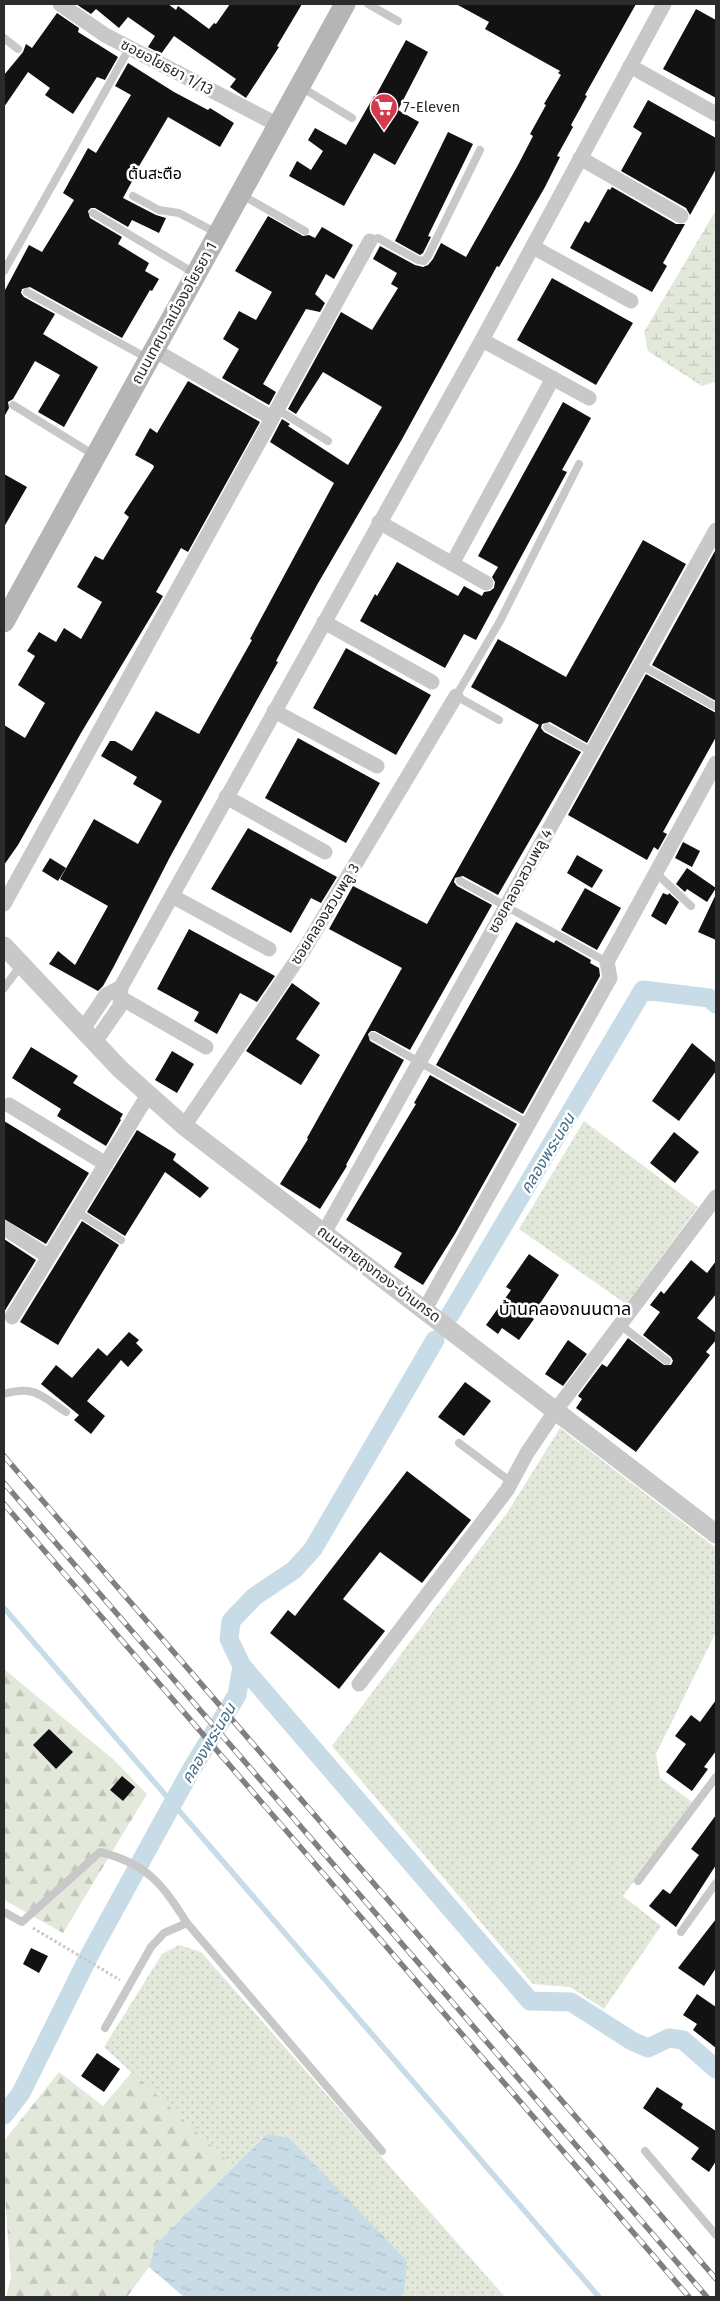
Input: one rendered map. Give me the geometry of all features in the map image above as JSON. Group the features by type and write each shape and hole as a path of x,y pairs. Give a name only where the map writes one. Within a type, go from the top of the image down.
{"main road":[{"name":"ถนนเทศบาลเมืองอโยธยา 1","path":"4,622 345,4"}],"street":[{"name":"ซอยอโยธยา 1/13","path":"60,4 105,35 278,125"},
{"path":"89,1036 116,998 378,522 482,340 664,4"},
{"path":"630,66 716,114"},
{"path":"580,158 681,216"},
{"path":"4,904 370,241"},
{"path":"533,247 631,302"},
{"path":"482,340 589,398"},
{"path":"151,354 274,413"},
{"path":"452,564 553,378"},
{"path":"378,522 486,583"},
{"name":"ซอยคลองสวนพลู 4","path":"324,1233 592,752 714,539"},
{"path":"324,622 432,682"},
{"name":"ซอยคลองสวนพลู 3","path":"184,1126 305,948 456,696"},
{"path":"274,711 377,766"},
{"path":"425,1309 610,978 607,962 716,763"},
{"path":"226,798 325,852"},
{"path":"172,896 269,948"},
{"name":"ถนนสายถุงทอง-บ้านกรด","path":"4,946 89,1036 148,1095 184,1126 716,1534"},
{"path":"116,998 206,1047"},
{"path":"12,1316 148,1095"},
{"path":"9,1105 106,1164"},
{"path":"359,1684 507,1490 556,1410 716,1197"},
{"path":"4,1228 49,1256"}],"lane":[{"path":"368,4 398,21"},
{"path":"4,38 18,49"},
{"path":"4,271 130,47"},
{"path":"300,86 352,118"},
{"path":"370,241 378,238 418,260 424,260 428,256 480,150"},
{"path":"240,194 306,230"},
{"path":"133,196 159,210 179,213 218,234"},
{"path":"93,213 196,274"},
{"path":"27,292 151,354"},
{"path":"13,405 96,456"},
{"path":"274,413 328,441"},
{"path":"500,720 456,696 500,621 579,464"},
{"path":"641,665 716,707"},
{"path":"547,727 592,752"},
{"path":"656,873 691,906"},
{"path":"460,880 607,962"},
{"path":"4,988 22,963"},
{"path":"373,1036 529,1124"},
{"path":"76,1211 121,1240"},
{"path":"619,1324 667,1360"},
{"path":"4,1394 17,1390 34,1391 66,1412"},
{"path":"459,1442 511,1482"},
{"path":"638,1881 716,1777"},
{"path":"4,1912 22,1922 100,1852 119,1856 149,1873 167,1892 187,1924 382,2151"},
{"path":"681,1932 716,1883"},
{"path":"105,2028 152,1947 164,1933 187,1924"},
{"path":"645,2151 716,2235"}],"path":[{"path":"22,1922 119,1979"}],"green space":[{"path":"716,210 716,380 702,386 648,351 644,332"},
{"path":"584,1121 698,1207 626,1304 519,1229"},
{"path":"560,1428 716,1548 716,1632 656,1754 660,1778 692,1802 623,1896 661,1926 604,2009 570,1987 533,1984 332,1746 507,1513"},
{"path":"4,1669 114,1760 147,1794 63,1933 4,1900"},
{"path":"179,1945 201,1952 505,2297 400,2297 404,2293 267,2134 234,2167 104,2047 162,1954"},
{"path":"59,2072 103,2106 132,2072 234,2167 155,2245 149,2267 127,2297 6,2297 11,2278 4,2184 4,2141"}],"water":[{"path":"267,2134 289,2138 407,2261 404,2293 400,2297 184,2297 149,2267 155,2245"}],"building":[{"path":"76,4 168,4 176,10 178,6 209,29 214,23 216,24 230,4 302,4 277,46 279,47 246,98 230,87 236,79 174,36 161,54 148,47 155,36 128,17 119,28 96,9 91,14"},
{"path":"456,4 636,4 585,95 587,96 571,125 573,127 557,156 560,157 545,187 499,267 497,266 401,441 317,585 276,661 278,662 170,857 113,968 98,991 49,964 58,951 75,965 108,906 60,879 94,819 138,844 162,801 133,784 137,777 101,756 110,741 115,741 132,751 156,711 199,734 252,640 250,639 334,483 270,442 282,419 290,424 288,426 348,465 382,407 323,372 296,414 288,409 341,312 372,330 398,288 391,284 397,273 373,259 380,246 415,265 423,267 428,265 433,259 441,243 466,257 518,165 533,136 530,134 546,105 544,104 561,75 558,73 560,71 485,29 489,22"},
{"path":"696,9 716,20 716,98 663,69"},
{"path":"57,13 79,28 78,32 118,57 105,80 97,77 73,114 45,95 50,88 28,72 4,107 4,75 23,52 26,44 32,48"},
{"path":"406,40 428,52 398,110 419,122 395,165 374,153 344,206 289,176 297,161 311,170 323,151 308,140 315,128 346,145"},
{"path":"128,63 174,92 208,110 210,108 234,123 220,147 168,117 135,173 123,198 166,218 159,233 132,220 128,227 95,208 91,208 88,211 90,218 122,237 118,244 149,263 145,271 159,279 152,291 150,290 122,338 30,287 22,289 21,293 24,297 55,314 43,334 98,367 64,427 38,412 60,375 35,361 13,399 8,402 9,408 4,417 4,292 29,245 42,252 74,200 63,193 88,148 96,153 131,95 115,86"},
{"path":"648,100 716,138 716,169 690,215 686,208 621,171 642,133 633,127"},
{"path":"448,132 473,144 428,236 431,237 423,253 420,255 395,241"},
{"path":"612,187 676,224 685,224 663,263 667,266 652,292 570,248 585,221 589,223 608,189 610,190"},
{"path":"268,216 303,236 309,235 315,238 322,227 353,245 334,279 326,274 315,294 325,303 320,312 306,309 263,384 276,392 269,405 222,378 239,349 223,339 239,311 256,320 272,292 235,271"},
{"path":"552,278 633,323 596,385 517,340"},
{"path":"188,381 260,422 188,552 181,548 156,592 163,596 81,733 18,845 4,865 4,725 25,738 45,703 18,685 35,656 27,651 39,632 56,642 64,628 81,639 102,602 77,587 95,556 103,560 129,517 124,513 154,467 135,455 150,428 157,433"},
{"path":"563,402 591,418 562,470 567,472 476,640 464,634 445,668 360,621 375,594 377,596 397,562 458,596 464,586 482,596 484,592 494,588 495,582 492,577 498,567 478,556"},
{"path":"4,474 27,487 4,527"},
{"path":"643,540 686,564 587,743 550,722 542,724 541,728 544,732 581,752 498,895 463,876 455,878 454,882 457,886 492,905 410,1050 375,1031 371,1031 368,1034 370,1041 404,1060 347,1166 320,1209 280,1184 308,1139 402,968 329,929 353,886 427,924 539,725 471,687 498,639 566,677"},
{"path":"716,549 716,701 652,665"},
{"path":"346,648 431,695 396,755 313,708"},
{"path":"646,674 716,713 716,737 663,832 667,834 658,850 654,847 647,860 568,815"},
{"path":"298,738 380,783 346,843 265,798"},
{"path":"248,828 337,877 321,903 311,898 291,933 211,889"},
{"path":"683,842 700,851 692,867 675,858"},
{"path":"577,855 603,870 592,888 567,873"},
{"path":"50,858 66,868 58,881 42,871"},
{"path":"687,868 716,888 707,902 687,889 685,892 676,884"},
{"path":"585,888 621,908 597,950 561,930"},
{"path":"663,893 668,895 669,893 679,902 666,925 651,916"},
{"path":"716,894 716,940 698,932"},
{"path":"516,922 554,943 556,940 591,960 590,963 599,968 600,976 523,1114 436,1065"},
{"path":"189,929 275,976 257,1002 240,993 217,1034 194,1021 199,1012 157,989"},
{"path":"292,983 320,1003 296,1039 320,1055 301,1085 246,1051"},
{"path":"692,1043 716,1063 716,1071 679,1121 652,1101"},
{"path":"31,1047 78,1076 73,1083 123,1114 106,1146 57,1116 61,1109 12,1078"},
{"path":"172,1051 194,1064 177,1093 155,1080"},
{"path":"430,1075 517,1124 455,1234 423,1285 394,1267 402,1253 346,1220 416,1104 414,1103"},
{"path":"4,1121 89,1173 46,1244 4,1219"},
{"path":"137,1130 176,1154 173,1160 209,1188 200,1198 165,1172 125,1236 87,1212"},
{"path":"674,1132 699,1152 675,1183 650,1163"},
{"path":"82,1221 119,1245 58,1345 20,1322"},
{"path":"4,1239 36,1260 4,1312"},
{"path":"529,1254 559,1275 531,1317 534,1319 519,1340 502,1328 498,1334 486,1325 511,1290 506,1287"},
{"path":"691,1260 707,1273 716,1261 716,1294 697,1318 716,1333 716,1340 706,1352 710,1355 636,1452 576,1408 582,1399 578,1396 602,1364 607,1367 628,1338 664,1365 671,1365 673,1361 671,1357 643,1335 660,1312 650,1305 661,1291 664,1294"},
{"path":"129,1332 139,1340 136,1343 143,1350 128,1367 121,1360 87,1401 105,1416 91,1434 74,1420 79,1415 41,1384 56,1365 72,1378 98,1348 107,1356"},
{"path":"568,1340 587,1354 563,1386 545,1374"},
{"path":"465,1382 491,1401 464,1436 438,1417"},
{"path":"407,1471 471,1520 422,1583 380,1552 343,1599 385,1631 339,1689 270,1633 288,1610 295,1616"},
{"path":"716,1700 716,1751 704,1767 708,1769 692,1791 666,1772 686,1744 675,1736 691,1715 700,1722"},
{"path":"49,1729 73,1752 56,1769 33,1745"},
{"path":"122,1776 135,1787 123,1801 110,1790"},
{"path":"716,1815 716,1865 676,1927 649,1906 663,1889 670,1894 699,1855 691,1849"},
{"path":"716,1919 716,1968 704,1986 678,1968"},
{"path":"31,1948 48,1956 39,1973 23,1964"},
{"path":"697,1994 716,2007 716,2048 693,2030 697,2024 683,2015"},
{"path":"97,2053 120,2069 104,2092 81,2076"},
{"path":"657,2087 683,2104 681,2108 716,2131 716,2161 709,2172 691,2159 699,2148 643,2108"}],"waterway":[{"name":"คลองพระนอน","path":"450,1315 643,990 709,998 716,1004"},
{"name":"คลองพระนอน","path":"4,2115 21,2093 89,1956 191,1770 237,1695 242,1666 229,1639 231,1621 254,1597 294,1570 313,1549 435,1340"},
{"path":"4,1608 599,2297"},
{"path":"242,1666 530,2001 571,2002 632,2041 648,2048 669,2038 683,2040 716,2069"}],"railway":[{"path":"4,1456 716,2279"},
{"path":"4,1483 707,2297"},
{"path":"4,1504 689,2297"}],"place":[{"name":"7-Eleven","path":"384,131"}],"district":[{"name":"ต้นสะตือ","path":"155,173"},
{"name":"บ้านคลองถนนตาล","path":"565,1309"}]}
